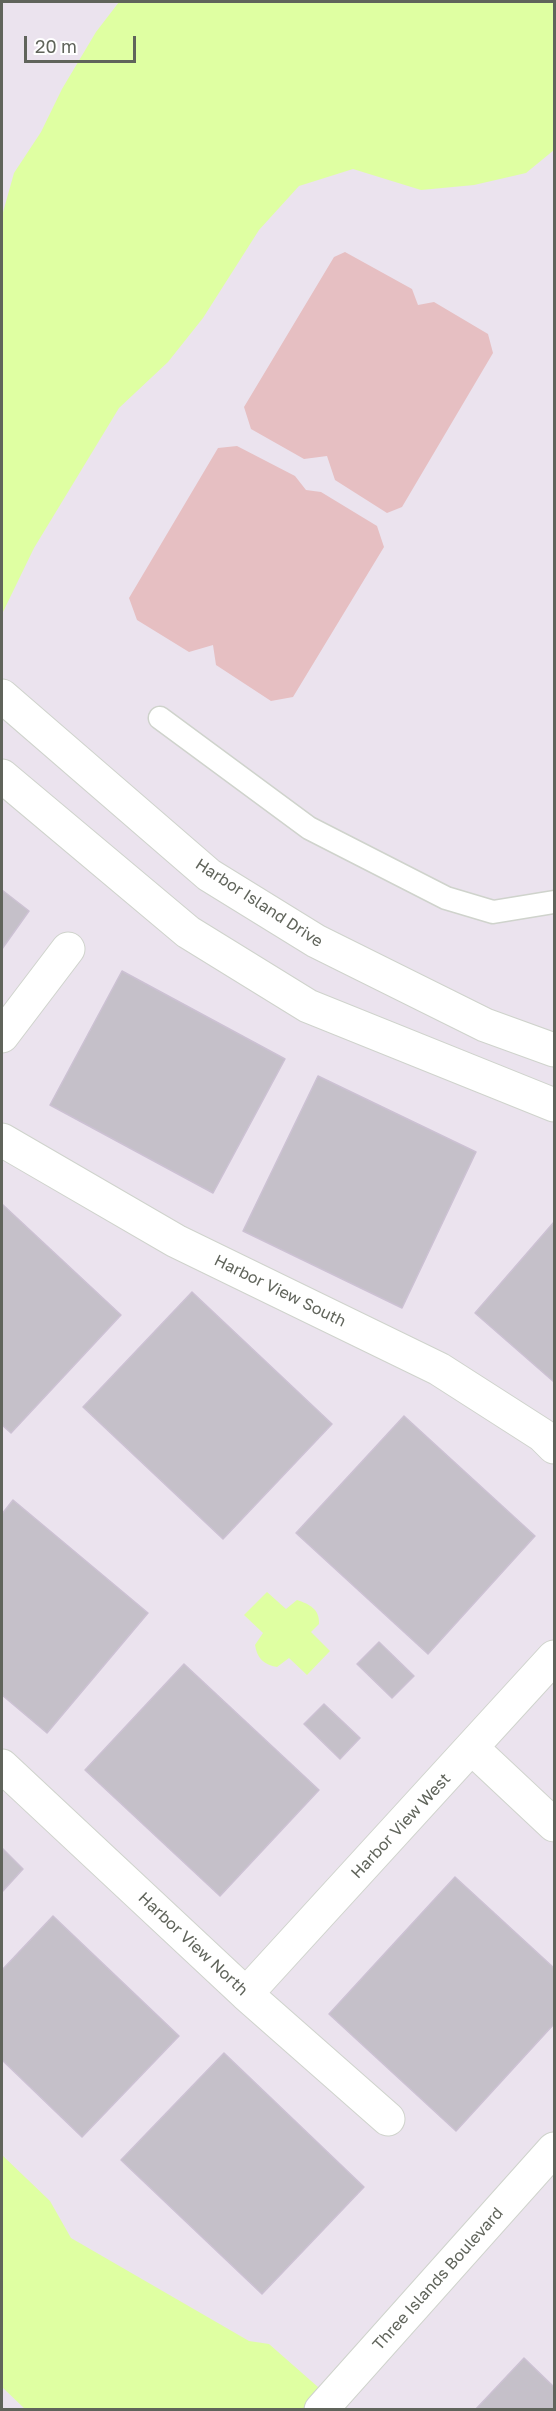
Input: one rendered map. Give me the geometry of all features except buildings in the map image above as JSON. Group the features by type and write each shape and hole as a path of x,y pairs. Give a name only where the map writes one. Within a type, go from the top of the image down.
{"street":[{"name":"Harbor Island Drive","path":"2,696 209,875 316,941 485,1025 555,1050"},
{"path":"2,776 188,932 308,1006 555,1106"},
{"path":"2,1036 68,950"},
{"name":"Harbor View South","path":"2,1140 176,1241 439,1369 542,1435 555,1447"},
{"name":"Harbor View West","path":"246,1994 555,1658"},
{"path":"473,1749 555,1825"},
{"name":"Harbor View North","path":"2,1766 246,1994 388,2119"},
{"name":"Three Islands Boulevard","path":"326,2404 555,2149"}],"lane":[{"path":"160,718 309,828 446,898 493,912 555,902"}],"shaded area":[{"path":"119,2 554,2 554,150 526,173 474,185 421,190 353,169 299,186 259,230 203,318 168,362 119,408 34,548 2,614 2,216 14,173 41,132 62,89 96,32"},
{"path":"345,252 412,289 418,305 434,302 488,334 493,353 402,507 387,513 335,480 327,456 304,459 251,429 244,407 334,257"},
{"path":"237,446 295,476 306,490 321,492 377,526 384,547 293,697 271,701 216,665 213,645 189,652 137,620 129,598 218,448"},
{"path":"267,1592 286,1609 297,1600 309,1605 318,1614 319,1624 311,1632 330,1651 307,1675 289,1658 277,1667 268,1665 257,1654 255,1645 263,1633 244,1615"},
{"path":"2,2155 50,2201 71,2238 249,2341 269,2344 343,2409 25,2409 2,2387"}]}
